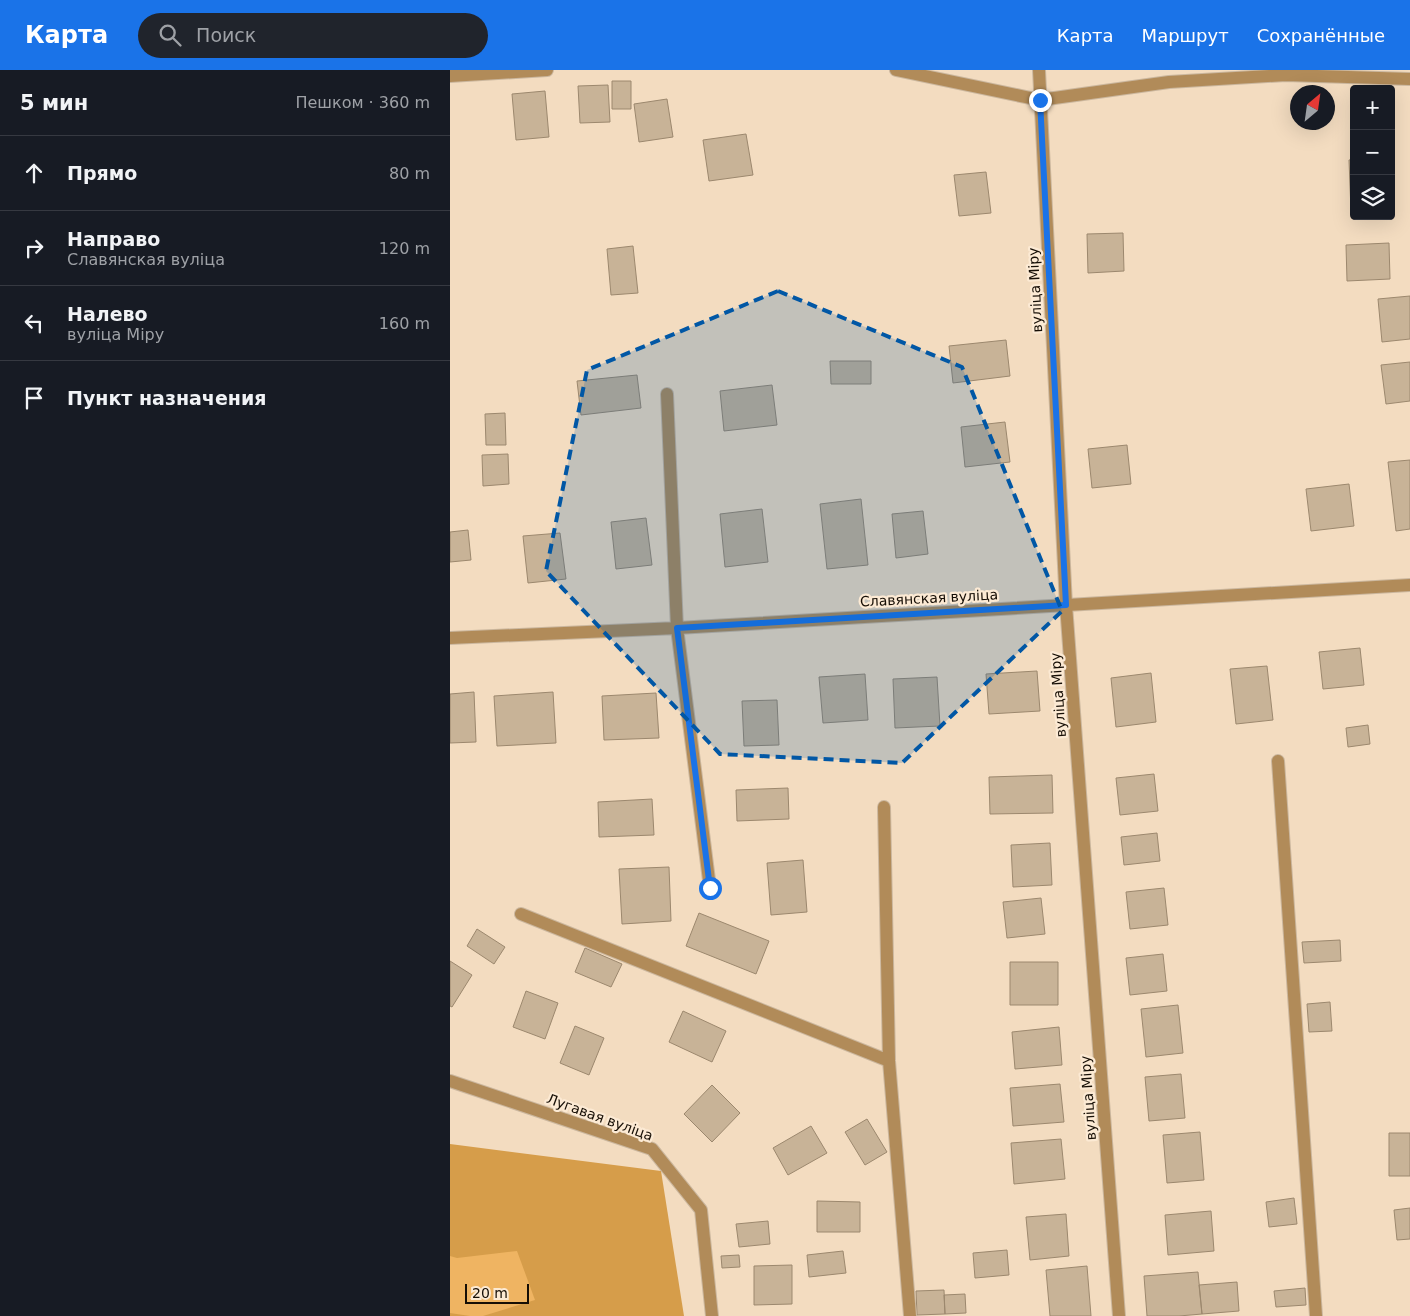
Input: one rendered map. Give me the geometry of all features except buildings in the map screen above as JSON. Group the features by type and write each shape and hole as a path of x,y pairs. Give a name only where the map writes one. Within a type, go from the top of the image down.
{"street":[{"path":"450,76 547,70"},
{"path":"896,70 1040,100 1169,82 1276,75 1410,79"},
{"name":"вуліца Міру","path":"1039,70 1066,605 1120,1316"},
{"path":"667,394 677,628 710,888"},
{"name":"Славянская вуліца","path":"450,638 677,628 1410,585"},
{"path":"1278,761 1316,1316"},
{"path":"884,807 889,1061 910,1316"},
{"path":"521,914 889,1061"},
{"name":"Лугавая вуліца","path":"450,1081 652,1149 700,1210 712,1316"}],"highlighted area":[{"path":"778,291 962,367 1062,611 902,763 720,754 546,571 587,370"}],"shaded area":[{"path":"450,1144 661,1171 684,1316 450,1316"},
{"path":"517,1251 535,1300 483,1316 450,1313 450,1256 457,1258"}],"route":[{"path":"710,888 677,628 1066,605 1040,100"}]}
